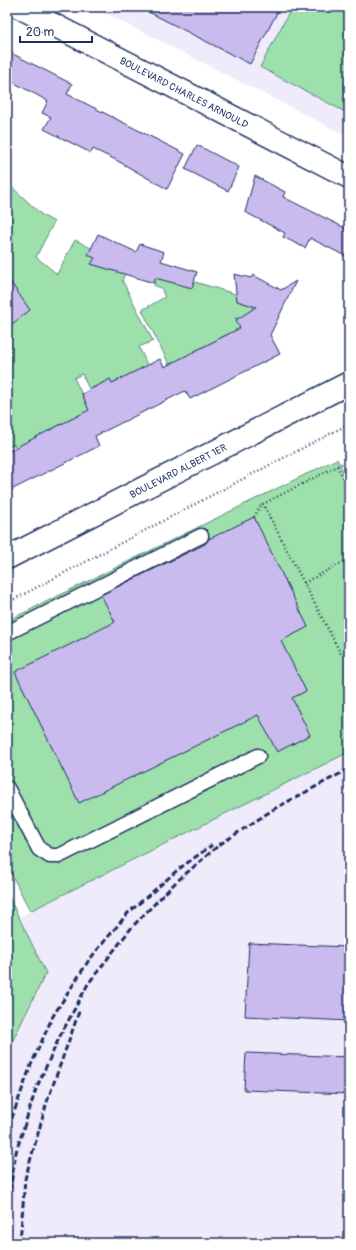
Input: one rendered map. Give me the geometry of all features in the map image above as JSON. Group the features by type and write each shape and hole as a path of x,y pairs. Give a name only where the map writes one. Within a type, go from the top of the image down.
{"main road":[{"name":"BOULEVARD CHARLES ARNOULD","path":"19,7 349,177"},
{"name":"BOULEVARD ALBERT 1ER","path":"7,558 349,383"}],"lane":[{"path":"7,633 201,536"},
{"path":"7,788 39,849 50,856 59,856 258,756"}],"path":[{"path":"7,603 349,424"},
{"path":"254,517 263,504 349,460"},
{"path":"337,466 349,488"},
{"path":"263,504 342,656 349,653"},
{"path":"304,583 349,559"}],"shaded area":[{"path":"93,7 349,7 349,137 241,82"},
{"path":"349,752 349,1243 7,1243 7,923"}],"green space":[{"path":"292,7 333,7 349,15 349,114 260,67"},
{"path":"7,185 13,188 42,215 54,222 36,257 57,274 75,240 111,258 131,263 122,280 153,341 139,347 148,367 112,383 110,380 89,389 82,374 74,378 92,415 71,419 41,435 20,458 14,444 7,448"},
{"path":"158,271 262,302 252,307 254,311 237,319 235,317 247,341 228,334 193,352 175,376 142,310 165,297 162,291 163,289 154,285"},
{"path":"337,459 349,483 349,752 30,911 7,865 7,621"},
{"path":"7,893 46,973 7,1052"}],"building":[{"path":"139,7 280,7 250,64"},
{"path":"7,51 72,84 67,94 185,154 167,189 116,160 93,149 91,153 44,129 51,117 42,113 48,101 7,79"},
{"path":"197,145 239,167 228,191 185,169"},
{"path":"255,176 285,192 283,197 349,230 349,258 310,238 305,248 283,237 285,233 245,212"},
{"path":"98,234 136,252 140,244 164,252 161,261 197,272 192,288 155,278 154,283 91,264 95,258 88,255"},
{"path":"234,274 251,278 253,275 281,290 296,281 270,335 280,354 190,399 185,391 95,436 99,446 7,492 7,452 89,410 82,394 110,379 112,383 160,359 164,367 240,328 236,320 256,307 237,301"},
{"path":"7,277 30,310 7,328"},
{"path":"254,517 308,627 281,641 306,691 292,698 310,735 277,752 258,715 79,803 15,672 115,622 101,595 205,544 209,539"},
{"path":"249,943 349,947 349,1021 245,1016"},
{"path":"246,1053 349,1057 349,1094 244,1090"}],"railway":[{"path":"7,1208 16,1152 36,1089 59,1038 88,984 132,927 175,883 219,845 274,809 349,769"},
{"path":"7,1136 10,1123 31,1065 53,1016 89,960 128,913 180,868 212,845"},
{"path":"20,1243 25,1179 47,1102 80,1009"}]}
